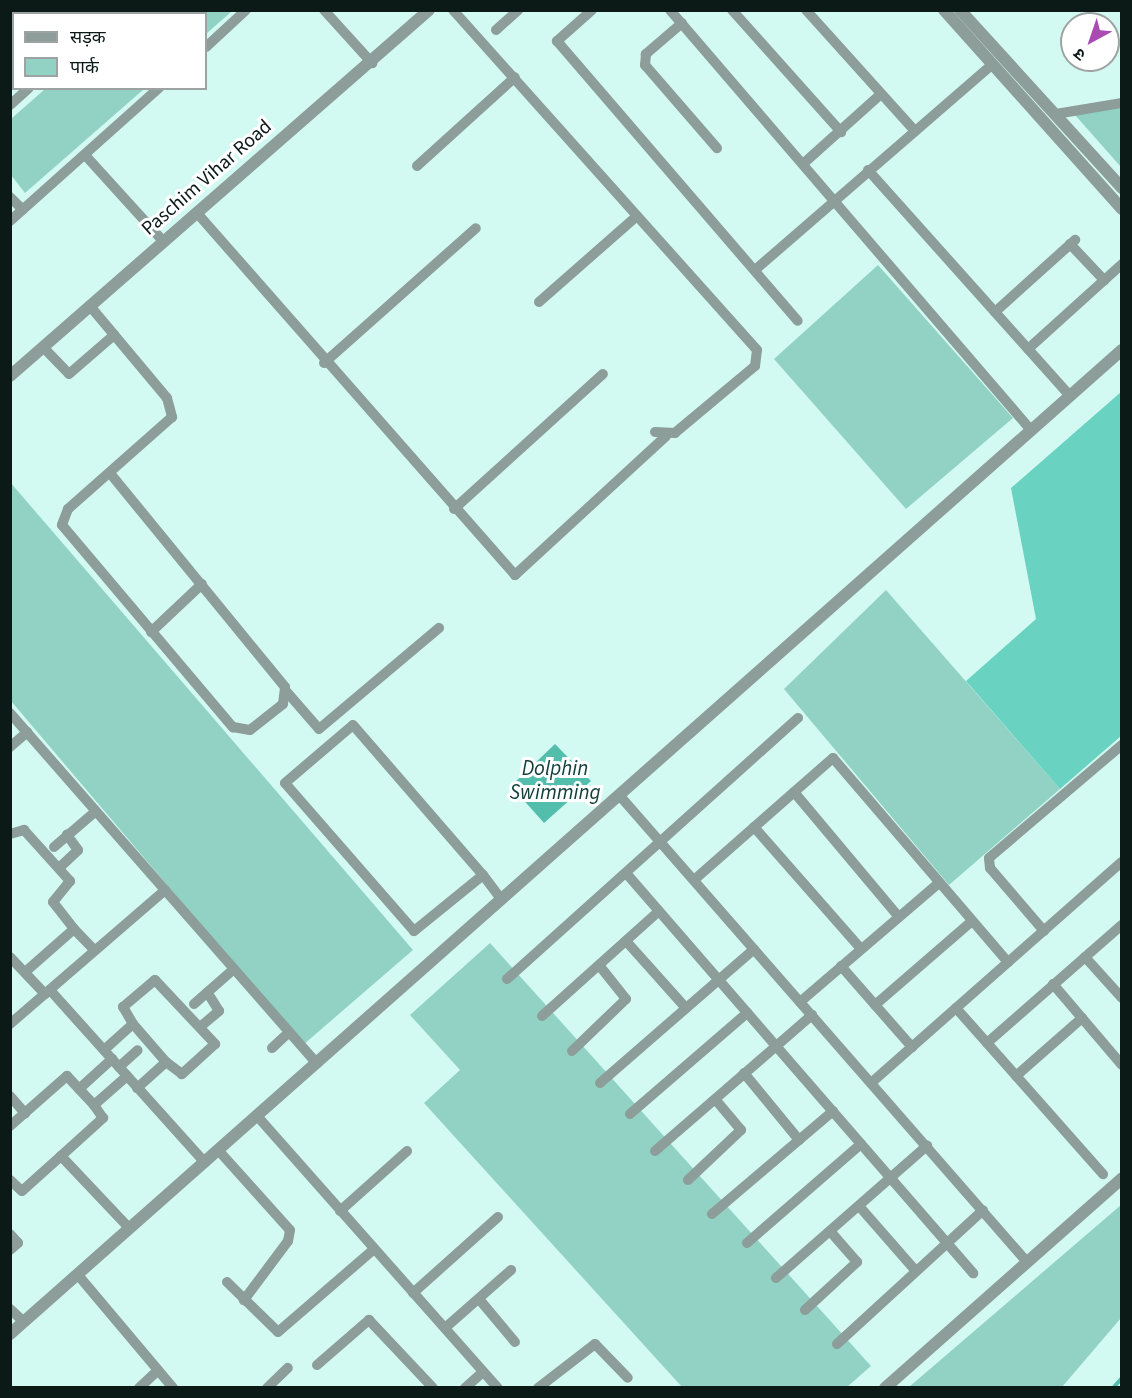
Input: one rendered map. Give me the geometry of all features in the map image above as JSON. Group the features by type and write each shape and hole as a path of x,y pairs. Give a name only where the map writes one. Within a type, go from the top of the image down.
{"street":[{"path":"207,46 246,10"},
{"path":"324,10 372,63"},
{"name":"Paschim Vihar Road","path":"10,376 163,241 372,63 429,10"},
{"path":"197,213 324,363 515,576 660,434 759,358 515,77 453,10"},
{"path":"496,30 518,10"},
{"path":"592,10 557,41 798,321"},
{"path":"670,10 835,199 1030,429"},
{"path":"732,10 841,132"},
{"path":"806,10 915,131"},
{"path":"944,10 1122,209"},
{"path":"960,10 1122,188"},
{"path":"682,23 646,54 645,64 717,148"},
{"path":"755,270 992,65"},
{"path":"417,166 515,77"},
{"path":"10,105 27,90"},
{"path":"10,221 157,90"},
{"path":"804,163 881,94"},
{"path":"1056,114 1122,103"},
{"path":"85,155 163,241"},
{"path":"868,170 1069,395"},
{"path":"10,197 22,210"},
{"path":"539,303 637,216"},
{"path":"324,363 476,228"},
{"path":"995,312 1072,242 1104,280"},
{"path":"1028,349 1122,264"},
{"path":"90,306 172,407 165,427 68,509 62,525 151,632 238,731 250,730 280,708 286,691"},
{"path":"43,347 69,374 114,334"},
{"path":"10,1334 620,796 1030,429 1122,350"},
{"path":"454,508 603,374"},
{"path":"110,473 319,729 439,628"},
{"path":"151,632 202,584"},
{"path":"10,713 317,1064"},
{"path":"507,979 798,718"},
{"path":"483,874 414,930 285,783 353,725 483,874 501,899"},
{"path":"10,747 27,732"},
{"path":"1044,931 990,868 989,858 1122,745"},
{"path":"694,880 833,758 1008,962"},
{"path":"794,792 899,917"},
{"path":"620,796 1027,1262"},
{"path":"54,847 96,811"},
{"path":"754,827 861,949"},
{"path":"10,834 22,828 70,881 53,902 94,950"},
{"path":"59,868 78,850 67,835"},
{"path":"872,1083 1122,862"},
{"path":"626,873 973,1273"},
{"path":"800,1002 939,883"},
{"path":"10,1024 165,890"},
{"path":"542,1016 659,911"},
{"path":"875,1005 972,921"},
{"path":"25,972 74,928"},
{"path":"987,1043 1053,984 1120,930"},
{"path":"626,941 686,1008"},
{"path":"600,1083 754,949"},
{"path":"10,957 116,1063 205,1163"},
{"path":"1085,957 1122,998"},
{"path":"572,1051 626,999 599,965"},
{"path":"841,966 912,1047"},
{"path":"194,1004 234,969"},
{"path":"155,980 200,1027 212,1048 180,1074 166,1062 133,1024 123,1007 155,980"},
{"path":"1053,984 1122,1065"},
{"path":"200,1027 219,1011 207,992"},
{"path":"956,1008 1103,1174"},
{"path":"630,1114 747,1013"},
{"path":"655,1151 812,1015"},
{"path":"1016,1076 1082,1018"},
{"path":"94,1105 133,1024"},
{"path":"272,1048 289,1032"},
{"path":"79,1089 138,1050"},
{"path":"137,1088 166,1062"},
{"path":"744,1074 799,1140"},
{"path":"10,1126 67,1076 103,1118 22,1191 10,1180"},
{"path":"10,1096 25,1113"},
{"path":"688,1180 741,1130 715,1099"},
{"path":"712,1214 833,1111"},
{"path":"258,1116 498,1388"},
{"path":"747,1243 861,1144"},
{"path":"776,1278 927,1146"},
{"path":"219,1151 290,1230 288,1241 244,1300"},
{"path":"340,1211 407,1151"},
{"path":"61,1156 129,1229"},
{"path":"885,1388 1122,1178"},
{"path":"859,1206 916,1271"},
{"path":"837,1344 983,1210"},
{"path":"414,1293 498,1217"},
{"path":"806,1310 857,1262 830,1231"},
{"path":"10,1234 18,1243 10,1250"},
{"path":"227,1282 278,1332 374,1249"},
{"path":"445,1328 512,1270"},
{"path":"78,1275 173,1388"},
{"path":"479,1299 515,1342"},
{"path":"10,1309 24,1322"},
{"path":"317,1365 369,1320 433,1388"},
{"path":"538,1388 595,1344 628,1378"},
{"path":"267,1388 288,1368"},
{"path":"139,1388 159,1370"},
{"path":"465,1388 483,1372"}],"green space":[{"path":"135,10 229,10 231,12 207,33 207,12 132,12"},
{"path":"44,90 143,90 25,193 11,175 11,119"},
{"path":"1121,100 1121,167 1075,115"},
{"path":"878,265 1013,418 906,509 774,359"},
{"path":"10,482 413,950 303,1045 11,701"},
{"path":"886,590 1060,789 949,885 784,689"},
{"path":"490,943 871,1366 847,1387 682,1387 424,1103 460,1070 410,1015"},
{"path":"1121,1205 1121,1318 1062,1387 909,1387"}],"shaded area":[{"path":"1121,392 1121,736 1060,789 966,681 1036,619 1011,488"}],"water":[{"name":"Dolphin Swimming","path":"555,744 591,781 544,823 511,786"}],"waterway":[{"path":"1113,1388 1122,1378"}]}
